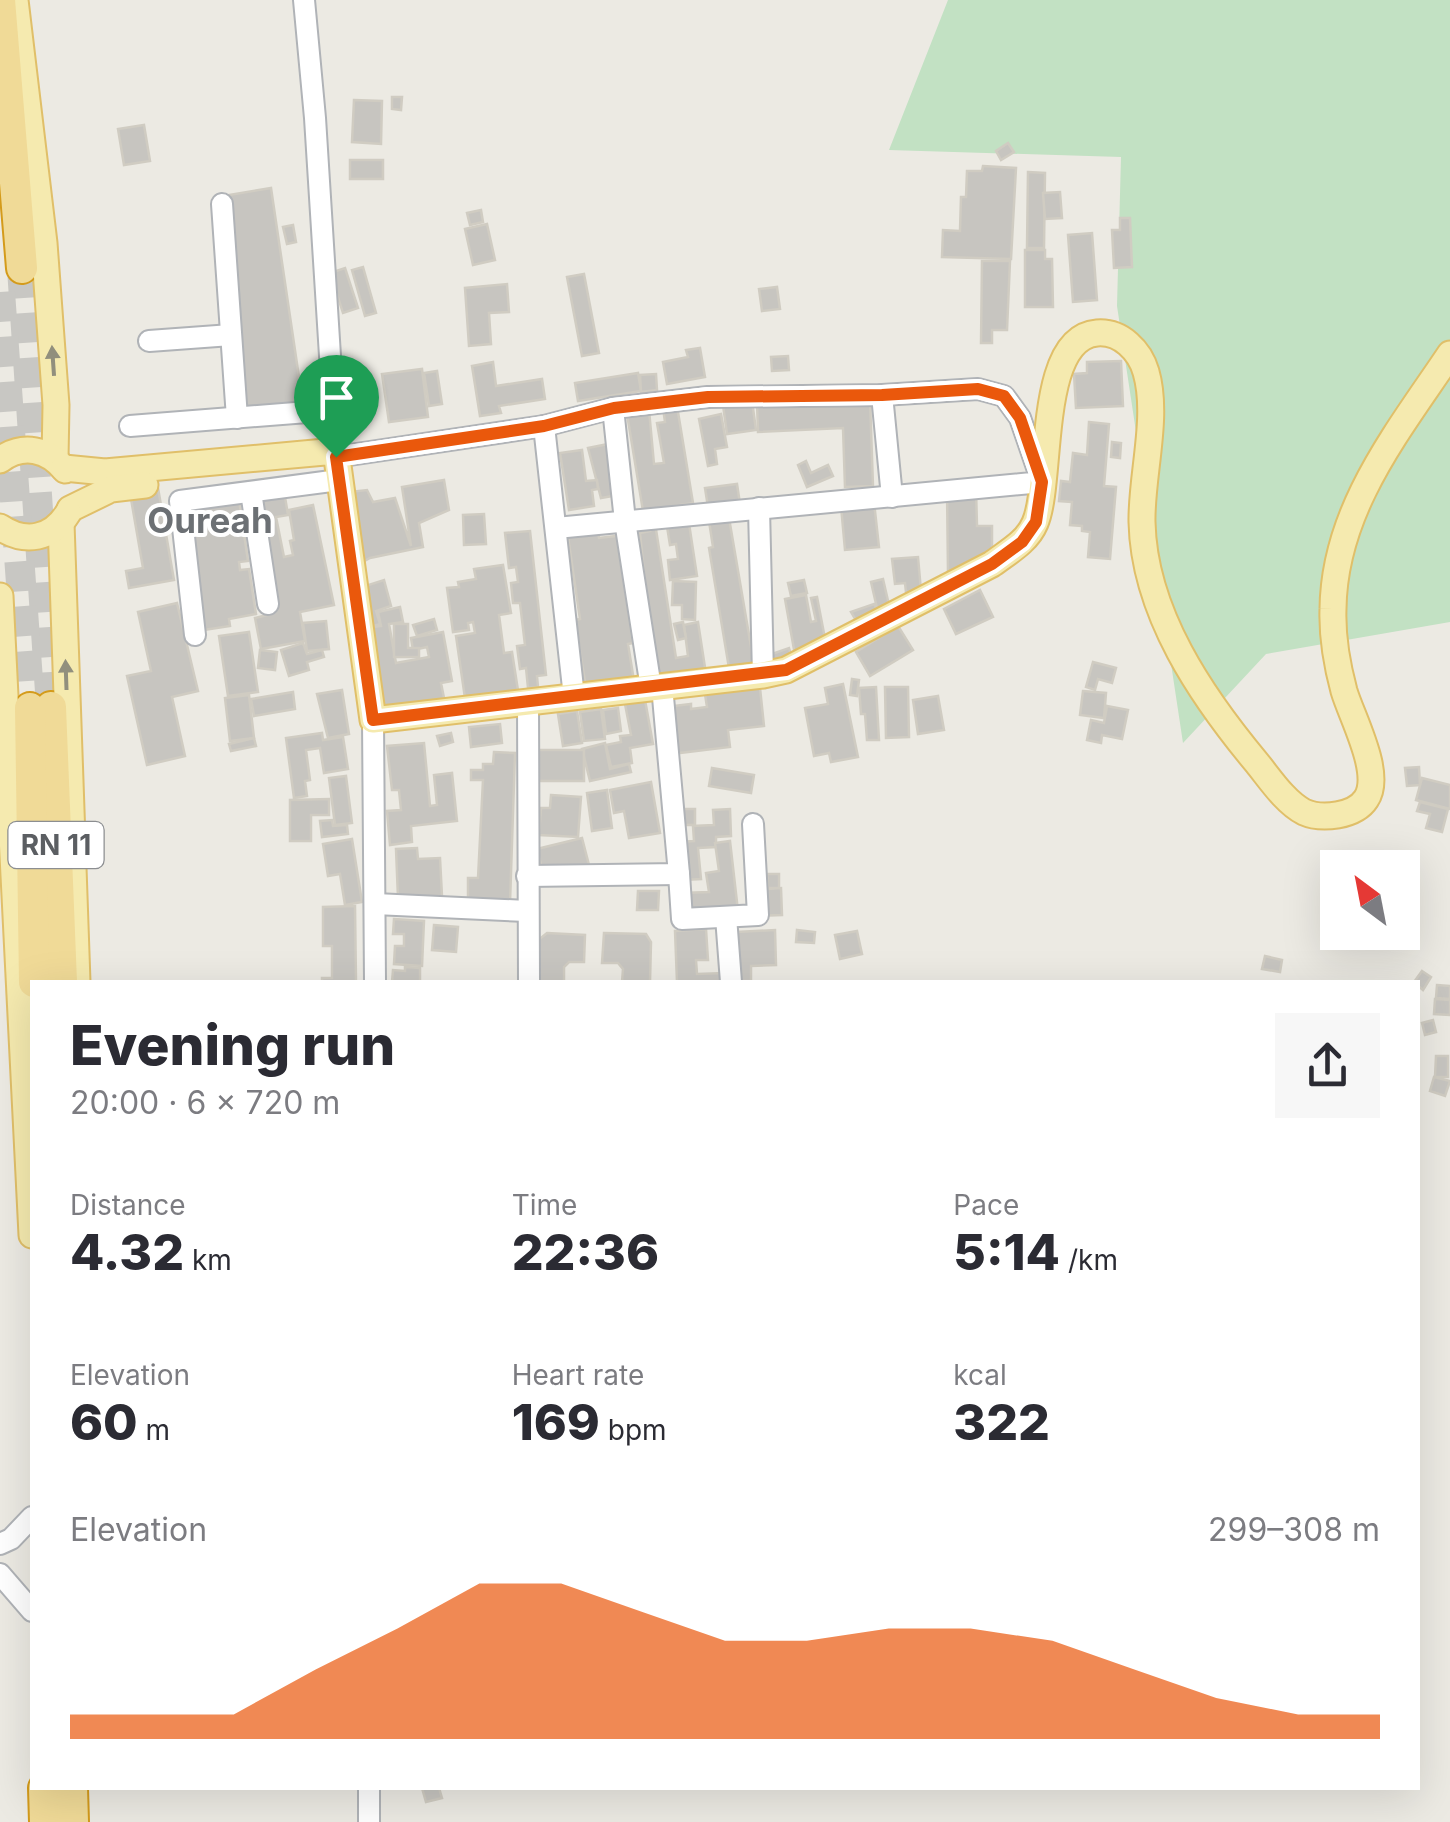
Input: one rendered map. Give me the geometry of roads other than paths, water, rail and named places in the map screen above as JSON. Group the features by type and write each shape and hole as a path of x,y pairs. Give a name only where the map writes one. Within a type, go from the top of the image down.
{"highway":[{"path":"0,0 22,268"},
{"name":"RN 11","path":"34,980 40,707 62,980"},
{"path":"44,1790 45,1822"},
{"path":"72,1790 73,1822"}],"main road":[{"path":"16,0 44,243 60,463 70,480 66,516 77,980"},
{"path":"337,463 373,720 762,675 786,670 992,564 1022,542 1036,522 1056,379 1065,356 1078,340 1096,333 1118,337 1138,352 1150,396 1142,523 1152,580 1164,618 1228,729 1282,795 1304,812 1325,816 1351,812 1366,800 1372,783 1335,651 1332,612 1340,543 1354,508 1394,437 1450,354"},
{"path":"0,460 18,451 31,450 60,463 105,472 337,463"},
{"path":"0,528 32,538 43,535 111,489 337,463"},
{"path":"0,596 30,1195"}],"street":[{"path":"304,0 337,463"},
{"path":"222,204 237,418"},
{"path":"148,341 231,335"},
{"path":"196,635 180,501 251,492 337,463 544,426 614,408 708,397 882,395 978,389 1004,396 1020,418 1042,482 556,528"},
{"path":"882,395 892,496"},
{"path":"614,408 625,521 657,687 682,919 758,915 754,824"},
{"path":"130,426 333,410"},
{"path":"544,426 574,696"},
{"path":"251,492 268,604"},
{"path":"759,508 762,675"},
{"path":"528,702 528,980"},
{"path":"373,720 374,980"},
{"path":"527,876 679,874"},
{"path":"375,904 527,911"},
{"path":"726,917 731,980"},
{"path":"0,1544 11,1540 30,1519"},
{"path":"0,1574 30,1608"},
{"path":"369,1790 369,1822"}],"tunnel":[{"path":"22,268 51,707"},
{"path":"0,292 30,708"}],"district":[{"name":"Oureah","path":"210,520"}]}
